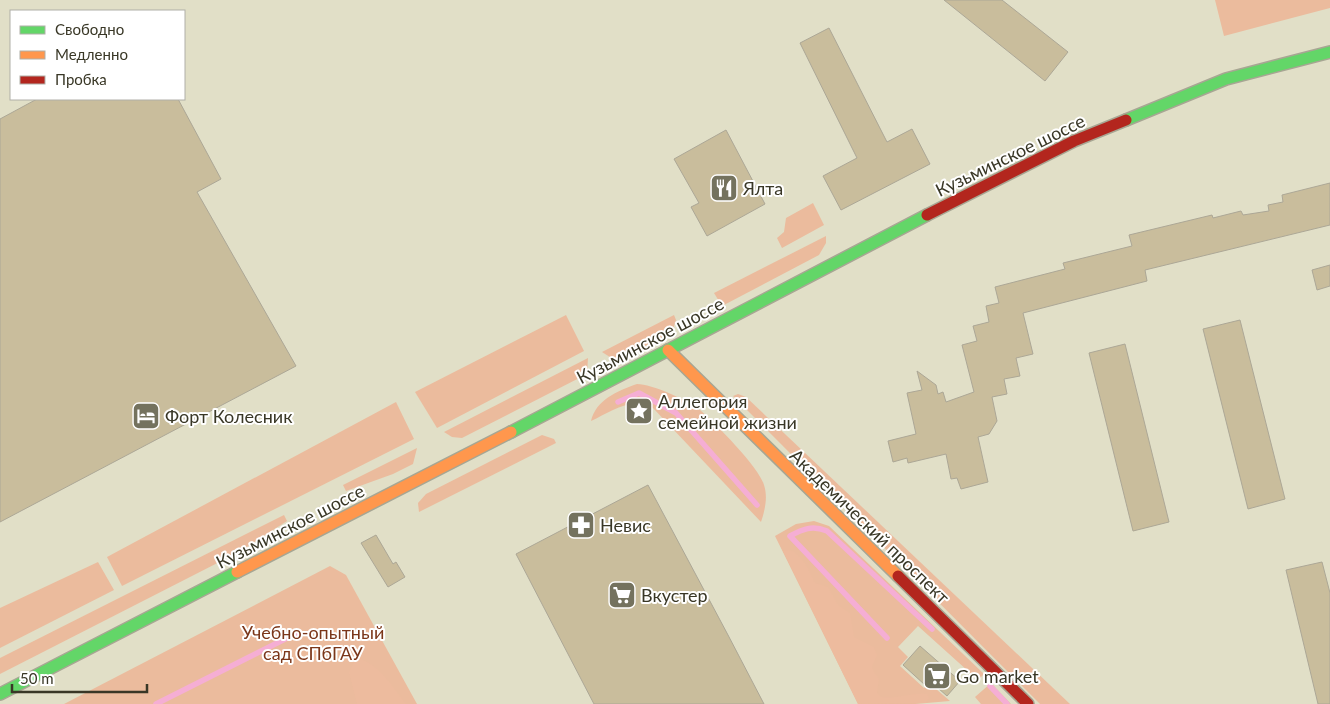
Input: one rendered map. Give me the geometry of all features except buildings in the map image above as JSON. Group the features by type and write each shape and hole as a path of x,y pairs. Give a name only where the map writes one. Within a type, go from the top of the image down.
{"main road":[{"name":"Кузьминское шоссе","path":"0,694 938,209 1074,141 1226,79 1330,52"},
{"name":"Академический проспект","path":"668,350 1028,704"}],"green space":[{"path":"1215,0 1330,0 1330,8 1224,36"},
{"path":"813,203 824,225 782,248 777,238 784,232 786,218"},
{"path":"826,236 826,243 819,255 722,306 714,293"},
{"path":"566,315 584,351 437,428 415,392"},
{"path":"674,315 676,320 672,332 620,359 613,359 602,352"},
{"path":"588,358 587,374 462,438 452,437 444,432"},
{"path":"637,384 660,390 694,406 707,416 736,446 754,468 764,485 766,504 761,522 653,408 645,405 629,404 591,421 597,407 608,397"},
{"path":"738,394 746,397 1070,704 1040,704 733,396"},
{"path":"396,402 414,439 122,586 107,557"},
{"path":"542,435 554,439 556,443 419,512 418,503 426,494"},
{"path":"417,448 413,464 393,474 346,491 343,485"},
{"path":"284,515 287,521 239,552 0,674 0,658"},
{"path":"814,521 829,526 984,674 978,680 918,626 898,647 908,657 900,666 924,688 929,683 950,701 915,704 858,704 775,536 796,524"},
{"path":"98,562 114,590 0,648 0,608"},
{"name":"Учебно-опытный сад СПбГАУ","path":"330,566 346,575 417,704 64,704"},
{"path":"991,683 1011,704 981,704 975,697"}],"shaded area":[{"path":"789,550 802,559 815,583 828,587 838,605 850,613 854,637 874,647 877,655 872,667 879,679 877,693 881,697 927,694 929,698 926,703 858,704 783,551"},
{"path":"361,659 381,672 406,704 357,704 349,672 354,662"}],"waterway":[{"path":"618,402 639,393 676,413 757,505"},
{"path":"887,638 790,536 808,529 817,528 827,531 932,629"},
{"path":"156,704 297,633"},
{"path":"990,686 1007,704"}],"traffic: fast":[{"path":"1126,120 1226,79 1330,52"},
{"path":"511,432 927,215"},
{"path":"0,694 237,572"}],"traffic: slow":[{"path":"668,350 898,576"},
{"path":"237,572 511,432"}],"traffic: jam":[{"path":"927,215 1074,141 1126,120"},
{"path":"898,576 1028,704"}],"place":[{"name":"Ялта","path":"724,188"},
{"name":"Аллегория семейной жизни","path":"639,411"},
{"name":"Форт Колесник","path":"146,416"},
{"name":"Невис","path":"581,525"},
{"name":"Вкустер","path":"622,595"},
{"name":"Go market","path":"937,676"}]}
